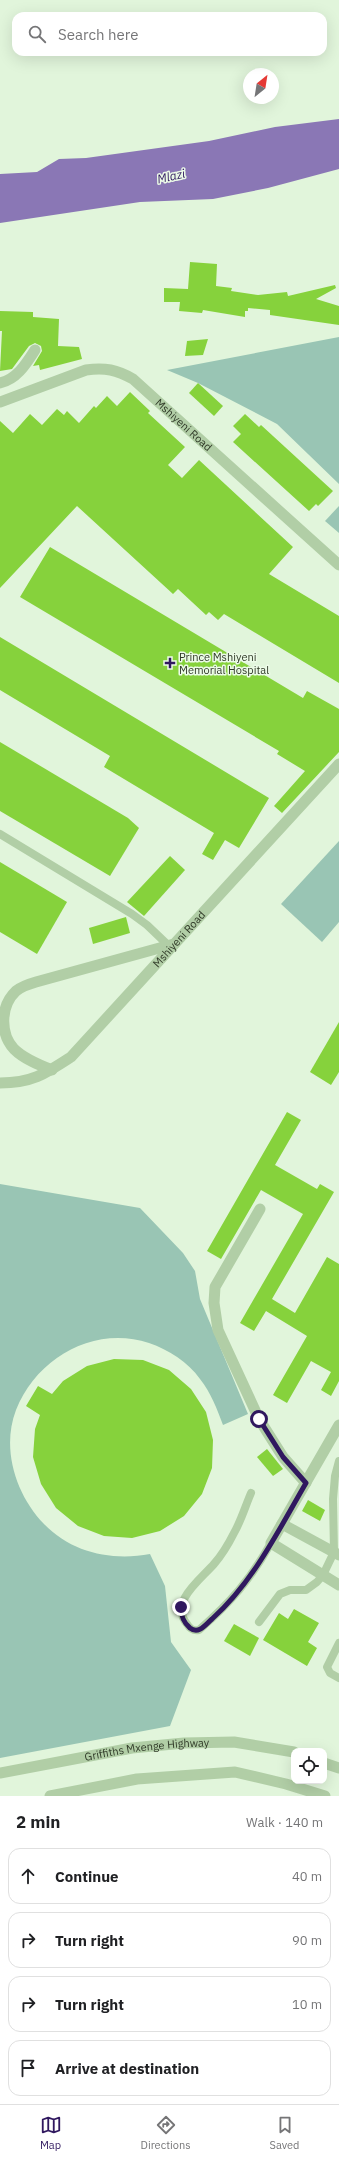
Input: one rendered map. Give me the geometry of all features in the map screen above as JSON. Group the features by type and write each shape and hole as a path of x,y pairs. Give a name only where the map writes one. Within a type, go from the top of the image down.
{"street":[{"path":"0,383 8,381 22,370 35,350"},
{"name":"Mshiyeni Road","path":"0,402 86,370 99,368 122,372 133,379 339,565"},
{"name":"Mshiyeni Road","path":"0,1083 31,1080 52,1070 71,1057 339,764"},
{"path":"52,1070 24,1057 8,1042 3,1020 5,1007 16,991 36,982 172,945"},
{"path":"260,1208 215,1287 214,1303 218,1330 259,1419 283,1457 306,1483"},
{"path":"339,1425 271,1543 339,1585"},
{"path":"282,1524 336,1553"},
{"name":"Griffiths Mxenge Highway","path":"0,1773 132,1748 184,1743 234,1742 291,1752"},
{"path":"327,1764 339,1768"},
{"path":"50,1796 138,1779 235,1772 286,1784 324,1796"}],"lane":[{"path":"0,834 132,914 172,945"},
{"path":"259,1622 280,1594 290,1590 306,1590 317,1582 336,1553 333,1499 334,1476 339,1461"},
{"path":"251,1494 234,1533 215,1563 184,1597 181,1607 181,1617 189,1628 195,1631 200,1630 237,1595 253,1574 271,1543"},
{"path":"339,1643 327,1667 330,1673 339,1678"}],"green space":[{"path":"339,337 339,484 277,424 198,383 167,370"},
{"path":"339,506 339,533 325,521"},
{"path":"339,841 339,922 322,942 281,904"},
{"path":"0,1184 140,1208 183,1253 195,1271 200,1299 248,1414 223,1425 207,1390 190,1367 178,1357 164,1349 149,1343 129,1339 108,1338 89,1342 70,1350 53,1361 38,1375 26,1391 16,1410 10,1440 14,1471 26,1499 34,1512 55,1534 80,1548 107,1555 136,1556 150,1554 165,1586 171,1642 191,1670 170,1726 0,1758"}],"water":[{"name":"Mlazi","path":"339,119 339,169 268,188 213,199 140,202 0,223 0,174 37,172 59,159 86,158 209,141 275,127"}],"building":[{"path":"190,262 217,264 216,286 232,288 231,291 258,295 287,292 288,296 335,285 336,288 316,299 339,306 339,325 270,315 270,310 248,308 248,311 245,311 245,317 203,310 202,313 179,311 180,302 164,302 164,288 188,289"},
{"path":"0,311 33,312 33,317 59,319 58,346 79,347 82,359 40,370 39,365 33,366 42,351 41,346 35,343 29,346 12,369 0,371 2,331 0,331"},
{"path":"208,339 203,355 185,356 187,341"},
{"path":"198,383 223,406 214,416 189,393"},
{"path":"130,392 150,411 148,413 185,447 168,465 182,478 199,460 293,547 269,574 339,616 339,683 224,614 218,620 209,612 206,615 178,589 173,594 77,506 0,588 0,421 13,433 30,414 42,425 57,409 64,415 67,411 79,423 94,406 96,408 107,396 117,406"},
{"path":"245,414 259,427 261,425 333,491 318,506 316,504 309,511 233,442 241,434 233,426"},
{"path":"50,547 303,698 307,691 339,709 339,752 282,813 274,806 305,771 277,754 279,751 20,597"},
{"path":"0,637 269,798 239,848 225,840 213,860 202,854 214,833 104,767 110,756 0,690"},
{"path":"0,742 128,818 139,828 110,876 0,811"},
{"path":"170,856 185,870 144,916 127,902"},
{"path":"0,862 67,902 37,954 0,932"},
{"path":"126,917 130,933 93,944 89,928"},
{"path":"339,1022 339,1072 331,1085 310,1072"},
{"path":"287,1112 301,1120 275,1165 317,1189 320,1184 334,1192 272,1299 295,1313 327,1257 339,1264 339,1381 331,1396 321,1390 331,1372 311,1361 287,1403 273,1395 307,1336 266,1311 254,1331 240,1323 303,1214 261,1190 221,1259 207,1251"},
{"path":"114,1359 143,1360 169,1370 191,1389 206,1412 213,1440 212,1468 202,1494 184,1516 160,1531 132,1538 104,1536 78,1526 56,1508 41,1484 33,1457 35,1429 40,1415 26,1406 38,1386 52,1394 63,1381 87,1366"},
{"path":"267,1449 283,1469 273,1476 257,1457"},
{"path":"308,1500 325,1510 320,1521 302,1511"},
{"path":"294,1609 319,1623 308,1642 317,1648 307,1666 263,1640 279,1613 288,1619"},
{"path":"234,1624 259,1638 250,1656 224,1641"}],"place":[{"name":"Prince Mshiyeni Memorial Hospital","path":"170,663"}],"route":[{"path":"181,1607 181,1617 189,1628 195,1631 200,1630 237,1595 253,1574 306,1483 283,1457 259,1419"}]}
